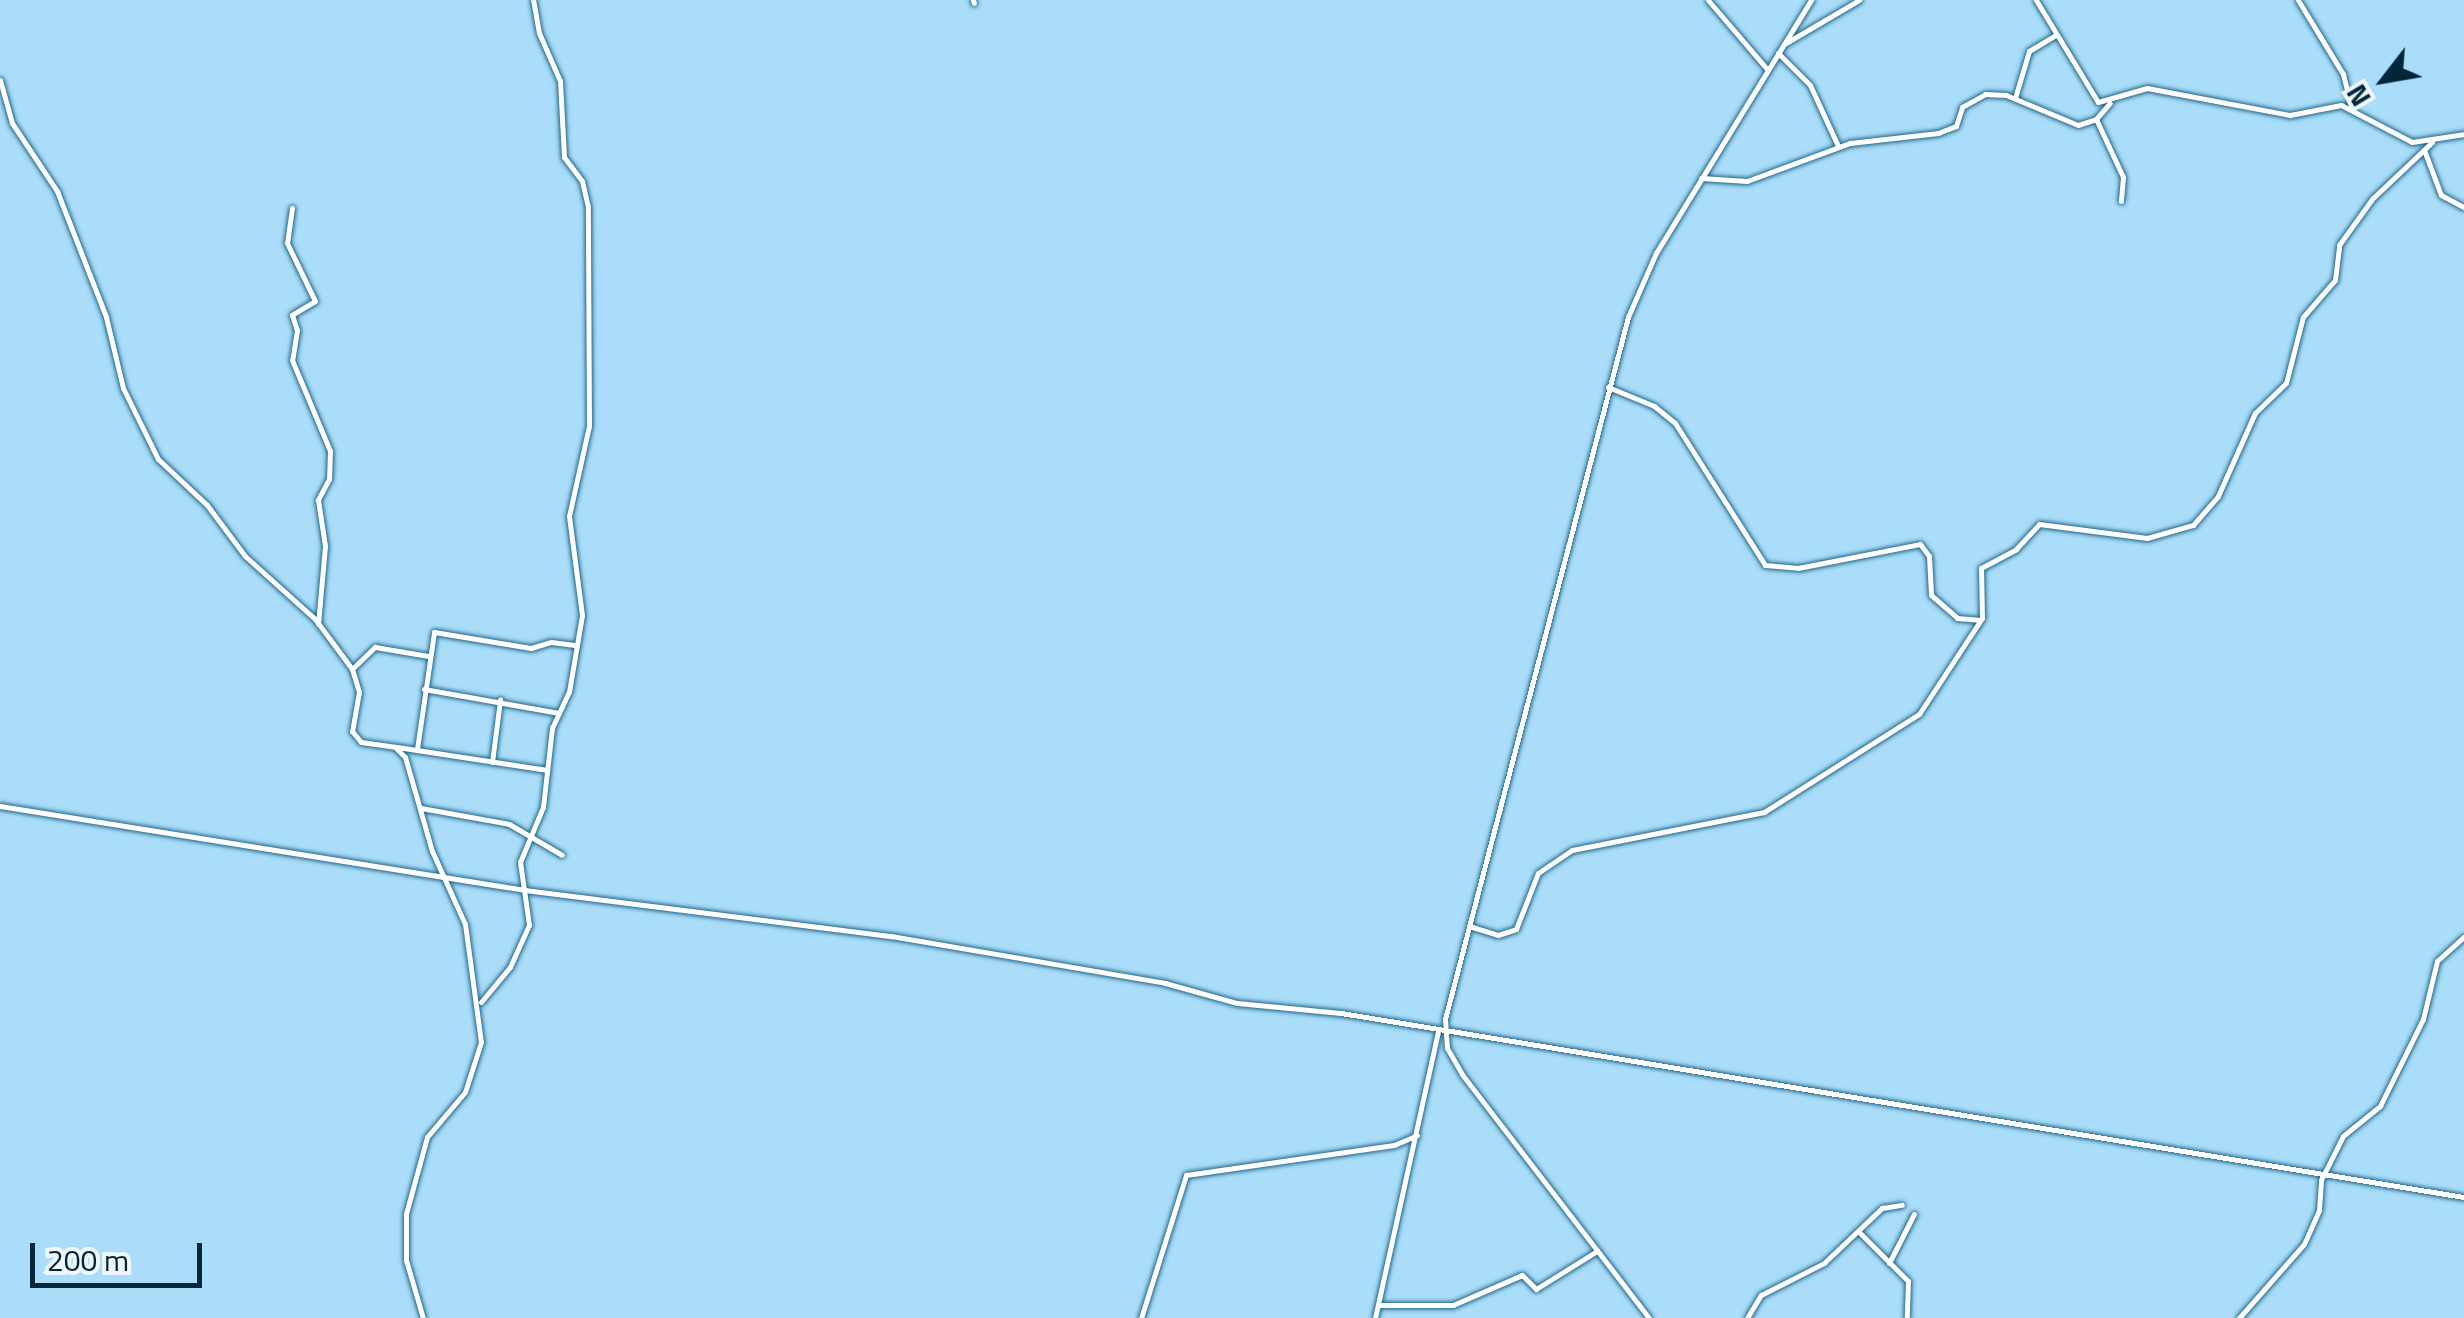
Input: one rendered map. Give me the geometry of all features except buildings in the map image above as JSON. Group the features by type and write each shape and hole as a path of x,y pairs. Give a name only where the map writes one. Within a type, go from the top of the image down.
{"street":[{"path":"481,1003 510,967 528,930 520,862 532,834 582,615 569,516 589,426 588,207 582,181 562,151 560,82 538,33 533,0"},
{"path":"1708,0 1767,70"},
{"path":"1375,1318 1441,1033 1608,386 1639,287 1811,0"},
{"path":"1783,44 1859,0"},
{"path":"2036,0 2095,100 2112,100 2147,88 2290,115 2334,104 2351,107 2404,139 2432,142 2464,134"},
{"path":"2298,0 2343,74 2351,107"},
{"path":"2015,98 2014,84 2030,51 2056,34"},
{"path":"1778,53 1810,85 1838,146"},
{"path":"0,80 12,123 60,197 106,317 123,388 158,459 207,505 244,556 318,624 352,668 360,692 354,735 395,747 548,770"},
{"path":"1701,178 1747,181 1838,146 1946,131 1956,126 1967,103 1998,94 2014,84"},
{"path":"1998,94 2068,122 2096,119 2112,100"},
{"path":"2096,119 2123,177 2121,201"},
{"path":"1469,926 1511,933 1538,872 1584,844 1764,812 1838,769 1923,711 1982,618 1981,568 2016,548 2039,524 2147,538 2185,530 2211,507 2255,413 2288,379 2303,317 2334,283 2340,246 2372,199 2432,142"},
{"path":"2424,150 2441,195 2464,207"},
{"path":"292,208 288,242 315,301 292,315 292,360 330,453 330,478 318,500 325,546 318,624"},
{"path":"1608,386 1660,409 1674,423 1765,565 1798,568 1920,544 1929,556 1932,595 1956,618 1982,618"},
{"path":"417,749 428,656 437,631 530,648 551,642 577,645"},
{"path":"352,668 375,647 428,656"},
{"path":"424,689 500,700 559,714"},
{"path":"492,762 500,700"},
{"path":"395,747 408,763 432,851 448,876 468,934 481,1003 480,1048 465,1092 427,1137 406,1214 406,1260 423,1318"},
{"path":"0,806 525,890 891,936 1166,984 1237,1003 2464,1197"},
{"path":"421,808 509,824 562,855"},
{"path":"2239,1318 2304,1244 2324,1174 2346,1132 2380,1106 2423,1019 2437,961 2464,937"},
{"path":"1441,1033 1462,1074 1649,1318"},
{"path":"1141,1318 1186,1175 1394,1146 1417,1134"},
{"path":"1747,1318 1762,1295 1815,1269 1882,1208 1902,1204"},
{"path":"1890,1264 1914,1214"},
{"path":"1858,1231 1912,1287 1907,1318"},
{"path":"1377,1307 1458,1303 1522,1275 1536,1289 1597,1251"}]}
